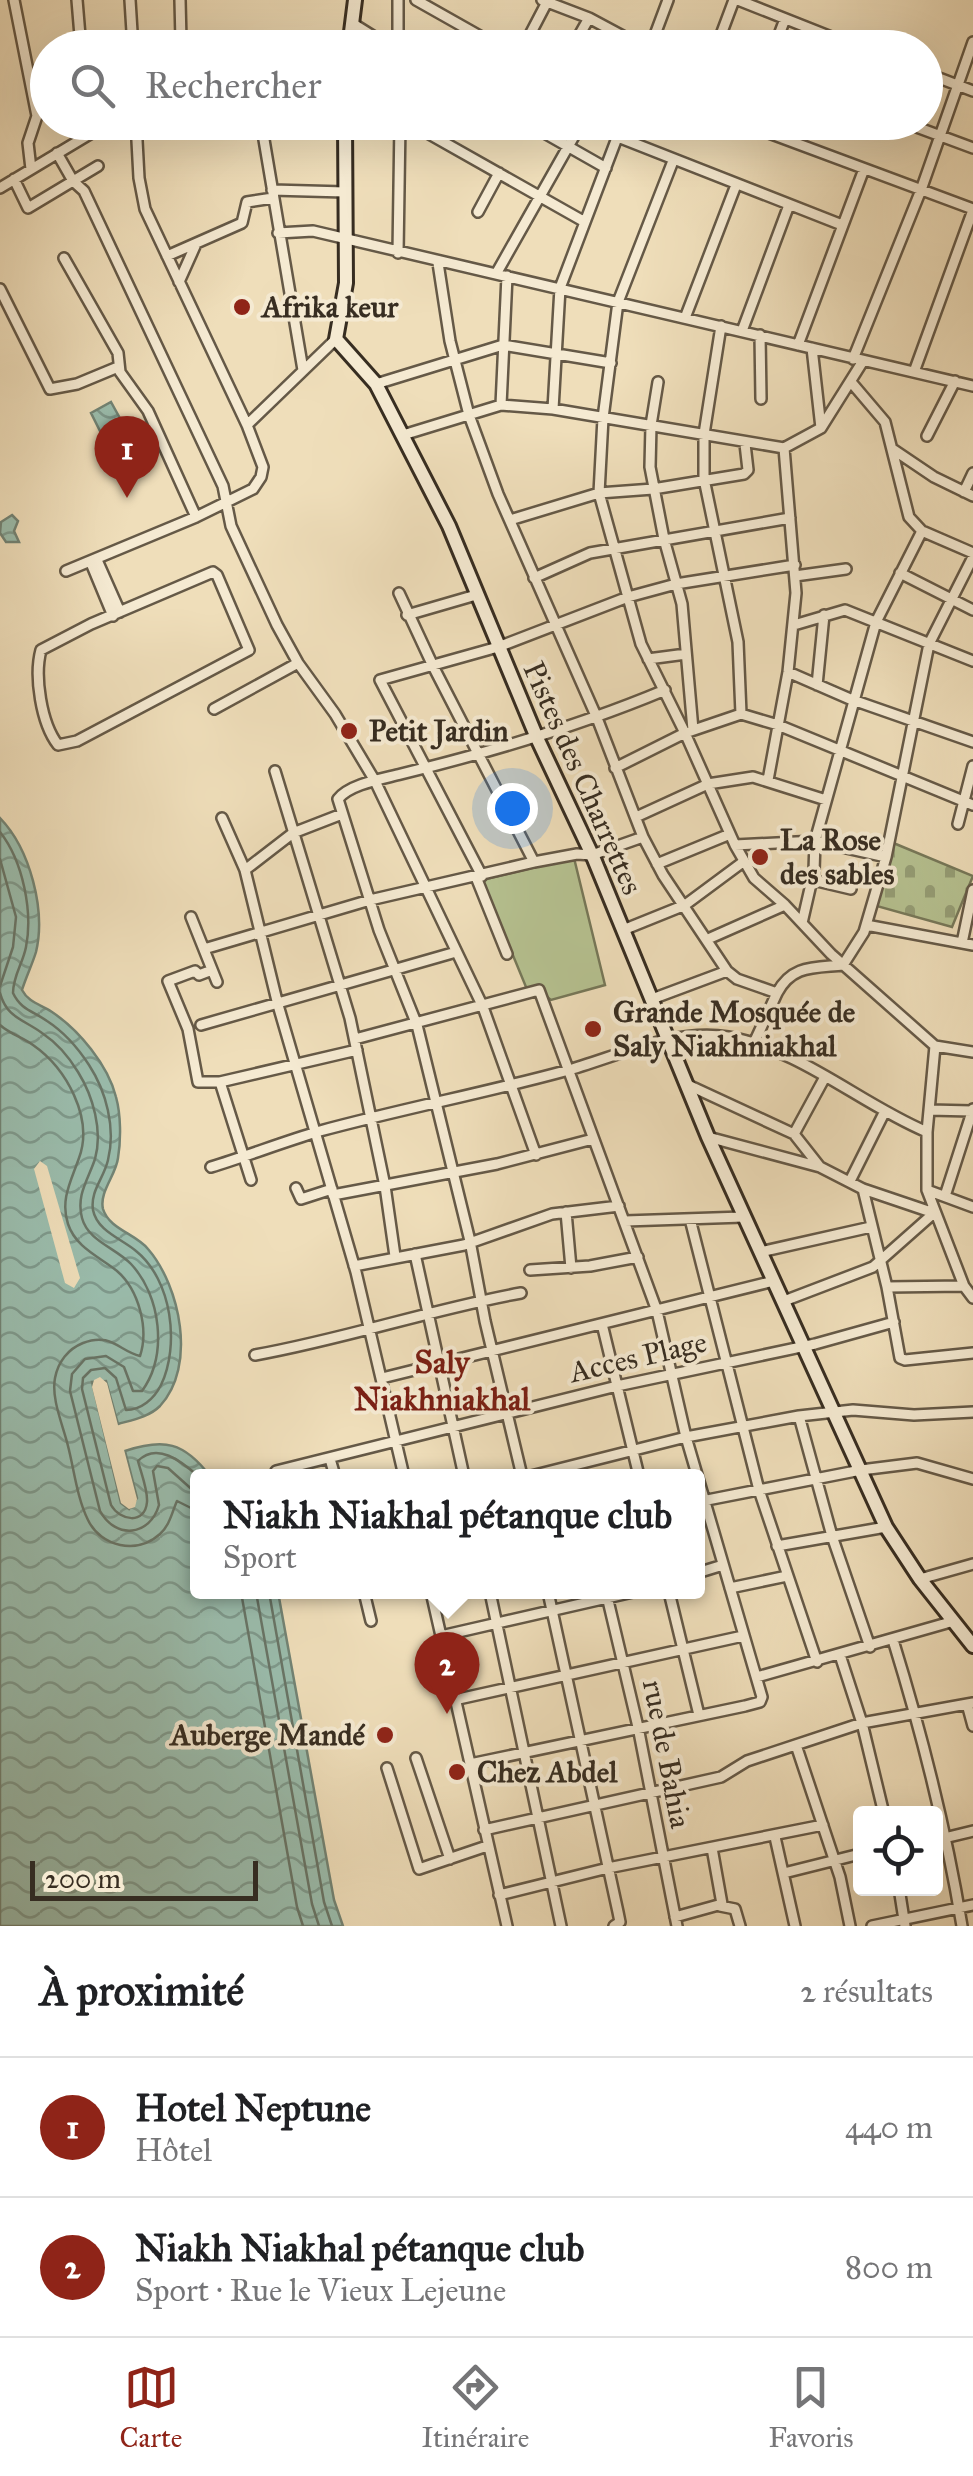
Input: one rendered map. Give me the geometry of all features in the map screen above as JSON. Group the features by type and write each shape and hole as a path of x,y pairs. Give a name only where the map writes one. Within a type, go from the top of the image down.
{"main road":[{"path":"351,30 355,0"},
{"path":"336,339 346,282 345,140"},
{"name":"Pistes des Charrettes","path":"336,339 376,384 449,526 743,1217 886,1527 920,1579 970,1638"}],"street":[{"path":"14,0 30,65"},
{"path":"77,0 80,30"},
{"path":"130,0 131,30"},
{"path":"180,0 181,30"},
{"path":"396,30 398,0"},
{"path":"416,0 469,30"},
{"path":"724,30 736,0 811,30"},
{"path":"531,30 544,1 560,3 612,30"},
{"path":"654,30 664,2"},
{"path":"582,30 589,18"},
{"path":"780,30 784,20"},
{"path":"352,23 364,30"},
{"path":"943,128 973,42"},
{"path":"943,79 973,90"},
{"path":"943,137 973,148"},
{"path":"30,139 30,169"},
{"path":"0,188 79,140"},
{"path":"66,571 196,517 252,489 263,471 247,424 145,209 137,140"},
{"path":"264,140 303,370"},
{"path":"398,253 400,140"},
{"path":"440,140 585,222"},
{"path":"556,140 606,168"},
{"path":"501,405 501,275 572,140"},
{"path":"553,410 560,288 617,140"},
{"path":"623,140 842,225"},
{"path":"787,140 973,210 914,372"},
{"path":"403,436 501,405 784,448 821,428 851,382 939,140"},
{"path":"57,153 84,191 228,501 235,536 298,663 376,781 483,1007 536,1155"},
{"path":"674,161 618,302 599,492 648,660 689,731 735,846 754,878 934,1046 973,1052"},
{"path":"14,179 28,208 98,166"},
{"path":"798,344 864,169"},
{"path":"478,212 499,173"},
{"path":"684,318 736,186"},
{"path":"167,256 242,223 247,202 273,194 345,192"},
{"path":"742,331 790,205"},
{"path":"278,233 313,231 973,386"},
{"path":"179,282 196,244"},
{"path":"64,258 118,353 118,367 148,411 196,517"},
{"path":"438,263 469,415 644,837 657,864 727,971 737,979 776,993"},
{"path":"0,290 10,320 50,389 77,384 118,367"},
{"path":"721,326 704,434 704,480 741,659 741,714"},
{"path":"760,335 761,399"},
{"path":"247,424 336,339"},
{"path":"376,384 502,345 611,364"},
{"path":"812,348 821,428"},
{"path":"658,382 651,425 653,489 682,604 689,731"},
{"path":"754,1043 784,978 792,973 843,965 858,945 886,857 930,644 973,555 922,530 910,517 884,422 851,382"},
{"path":"927,436 955,382"},
{"path":"510,520 599,492 653,489 747,473 745,444"},
{"path":"768,780 794,625 795,570 784,448"},
{"path":"894,450 901,458 968,494 973,473"},
{"path":"534,578 590,553 615,547 790,518"},
{"path":"802,923 813,880 815,841 876,622 922,530"},
{"path":"94,561 116,614"},
{"path":"506,954 479,876 428,767 380,680 498,647 676,584 725,576 846,569"},
{"path":"212,572 217,575 249,650 61,746 50,734 44,713 38,660 41,650 116,614 212,572"},
{"path":"900,574 973,610"},
{"path":"398,593 534,862"},
{"path":"407,615 476,595"},
{"path":"794,625 846,610 973,662"},
{"path":"817,685 824,615"},
{"path":"648,660 686,654"},
{"path":"214,709 298,663"},
{"path":"788,672 973,742"},
{"path":"520,1469 480,1301 470,1241 416,1025 370,900 339,795 376,781 536,738 665,690"},
{"path":"615,768 689,731 741,714 778,724 969,803"},
{"path":"958,824 969,803 973,766"},
{"path":"275,771 356,1045 385,1186 394,1256"},
{"path":"636,817 708,784 753,778 826,800"},
{"path":"245,870 293,832 342,814"},
{"path":"222,818 245,870 278,1005 354,1266 402,1469"},
{"path":"657,864 730,834"},
{"path":"204,949 370,900 534,862 592,855 644,837"},
{"path":"735,846 832,842 886,857"},
{"path":"623,930 685,905 743,862"},
{"path":"813,880 850,889"},
{"path":"866,925 968,944 973,890"},
{"path":"708,939 785,904"},
{"path":"192,917 217,982"},
{"path":"201,1025 456,952"},
{"path":"212,970 198,975 195,970 168,983 188,1028 196,1080 205,1084 296,1066 416,1025 538,991 657,1312 694,1469"},
{"path":"652,1000 727,971"},
{"path":"211,1167 316,1132 510,1086 669,1040 712,1036 754,1043 927,1132"},
{"path":"934,1046 927,1190 964,1286 973,1298"},
{"path":"794,1134 825,1077"},
{"path":"220,1082 251,1180"},
{"path":"686,1084 794,1134 820,1166"},
{"path":"930,1110 973,1110 945,1196"},
{"path":"850,1181 884,1113"},
{"path":"708,1136 820,1166 863,1190 934,1213"},
{"path":"296,1188 301,1198 385,1186 536,1155 593,1139"},
{"path":"863,1190 902,1360 973,1352"},
{"path":"927,1190 973,1207"},
{"path":"354,1266 470,1241 518,1223 566,1212 620,1206"},
{"path":"566,1212 571,1268"},
{"path":"784,1301 881,1262 934,1213"},
{"path":"625,1222 743,1217"},
{"path":"690,1219 759,1490 817,1662"},
{"path":"760,1252 871,1227"},
{"path":"415,1254 462,1469"},
{"path":"530,1270 638,1257"},
{"path":"382,1378 774,1280"},
{"path":"887,1287 964,1286"},
{"path":"256,1355 326,1343 480,1301 522,1294"},
{"name":"Acces Plage","path":"281,1469 894,1322"},
{"path":"602,1324 637,1469"},
{"path":"559,1469 686,1436 833,1411 914,1415 973,1412"},
{"path":"799,1416 832,1536 870,1647"},
{"path":"330,1459 333,1469"},
{"path":"705,1500 861,1470 921,1463 973,1479"},
{"path":"579,1464 580,1469"},
{"path":"470,1764 762,1700 705,1513"},
{"path":"777,1546 886,1527"},
{"path":"920,1579 973,1564"},
{"path":"705,1571 723,1565"},
{"path":"730,1588 787,1576"},
{"path":"366,1599 371,1621"},
{"path":"433,1599 506,1926"},
{"path":"492,1599 561,1926"},
{"path":"549,1599 620,1922 614,1926"},
{"path":"441,1636 592,1599"},
{"name":"rue de Bahia","path":"607,1599 638,1727 676,1921"},
{"path":"671,1599 699,1714"},
{"path":"756,1677 954,1621"},
{"path":"454,1700 744,1636"},
{"path":"893,1640 915,1711 934,1806"},
{"path":"840,1655 882,1806"},
{"path":"484,1830 721,1777 748,1761 862,1723 915,1711 970,1704 973,1726"},
{"path":"796,1746 845,1896 850,1926"},
{"path":"416,1758 450,1858"},
{"path":"387,1768 420,1869 487,1846"},
{"path":"499,1895 662,1856 822,1825"},
{"path":"943,1838 973,1831"},
{"path":"775,1836 794,1926"},
{"path":"943,1846 962,1926"},
{"path":"712,1848 720,1906"},
{"path":"784,1873 853,1856"},
{"path":"900,1896 904,1922"},
{"path":"872,1926 973,1905"},
{"path":"676,1921 720,1906 735,1908 740,1926"}],"green space":[{"path":"891,842 973,876 952,927 873,905"},
{"path":"574,858 605,985 551,1000 537,989 526,987 482,880"}],"water":[{"path":"111,402 122,422 101,433 91,413"},
{"path":"12,515 18,521 14,531 19,542 6,542 0,533 1,522"},
{"path":"0,818 20,846 37,899 39,935 22,990 31,1001 72,1028 91,1049 112,1085 120,1119 119,1151 103,1196 103,1209 111,1222 148,1249 159,1265 176,1304 180,1326 178,1370 171,1389 151,1413 118,1424 106,1381 92,1382 121,1503 129,1509 137,1498 125,1451 162,1444 182,1450 204,1469 190,1469 190,1599 279,1599 334,1900 343,1926 0,1926"}],"pier":[{"path":"40,1161 47,1166 80,1278 74,1288 65,1283 34,1169"},
{"path":"100,1377 107,1383 119,1429 113,1426 103,1385 99,1383 126,1501 129,1504 132,1499 120,1451 123,1446 137,1499 135,1507 129,1509 121,1503 92,1387"}],"place":[{"name":"Afrika keur","path":"242,307"},
{"name":"Hotel Neptune","path":"127,498"},
{"name":"Petit Jardin","path":"349,731"},
{"name":"La Rose des sables","path":"760,857"},
{"name":"Grande Mosquée de Saly Niakhniakhal","path":"593,1029"},
{"name":"Niakh Niakhal pétanque club","path":"447,1714"},
{"name":"Auberge Mandé","path":"385,1735"},
{"name":"Chez Abdel","path":"457,1772"}],"district":[{"name":"Saly Niakhniakhal","path":"442,1380"}]}
